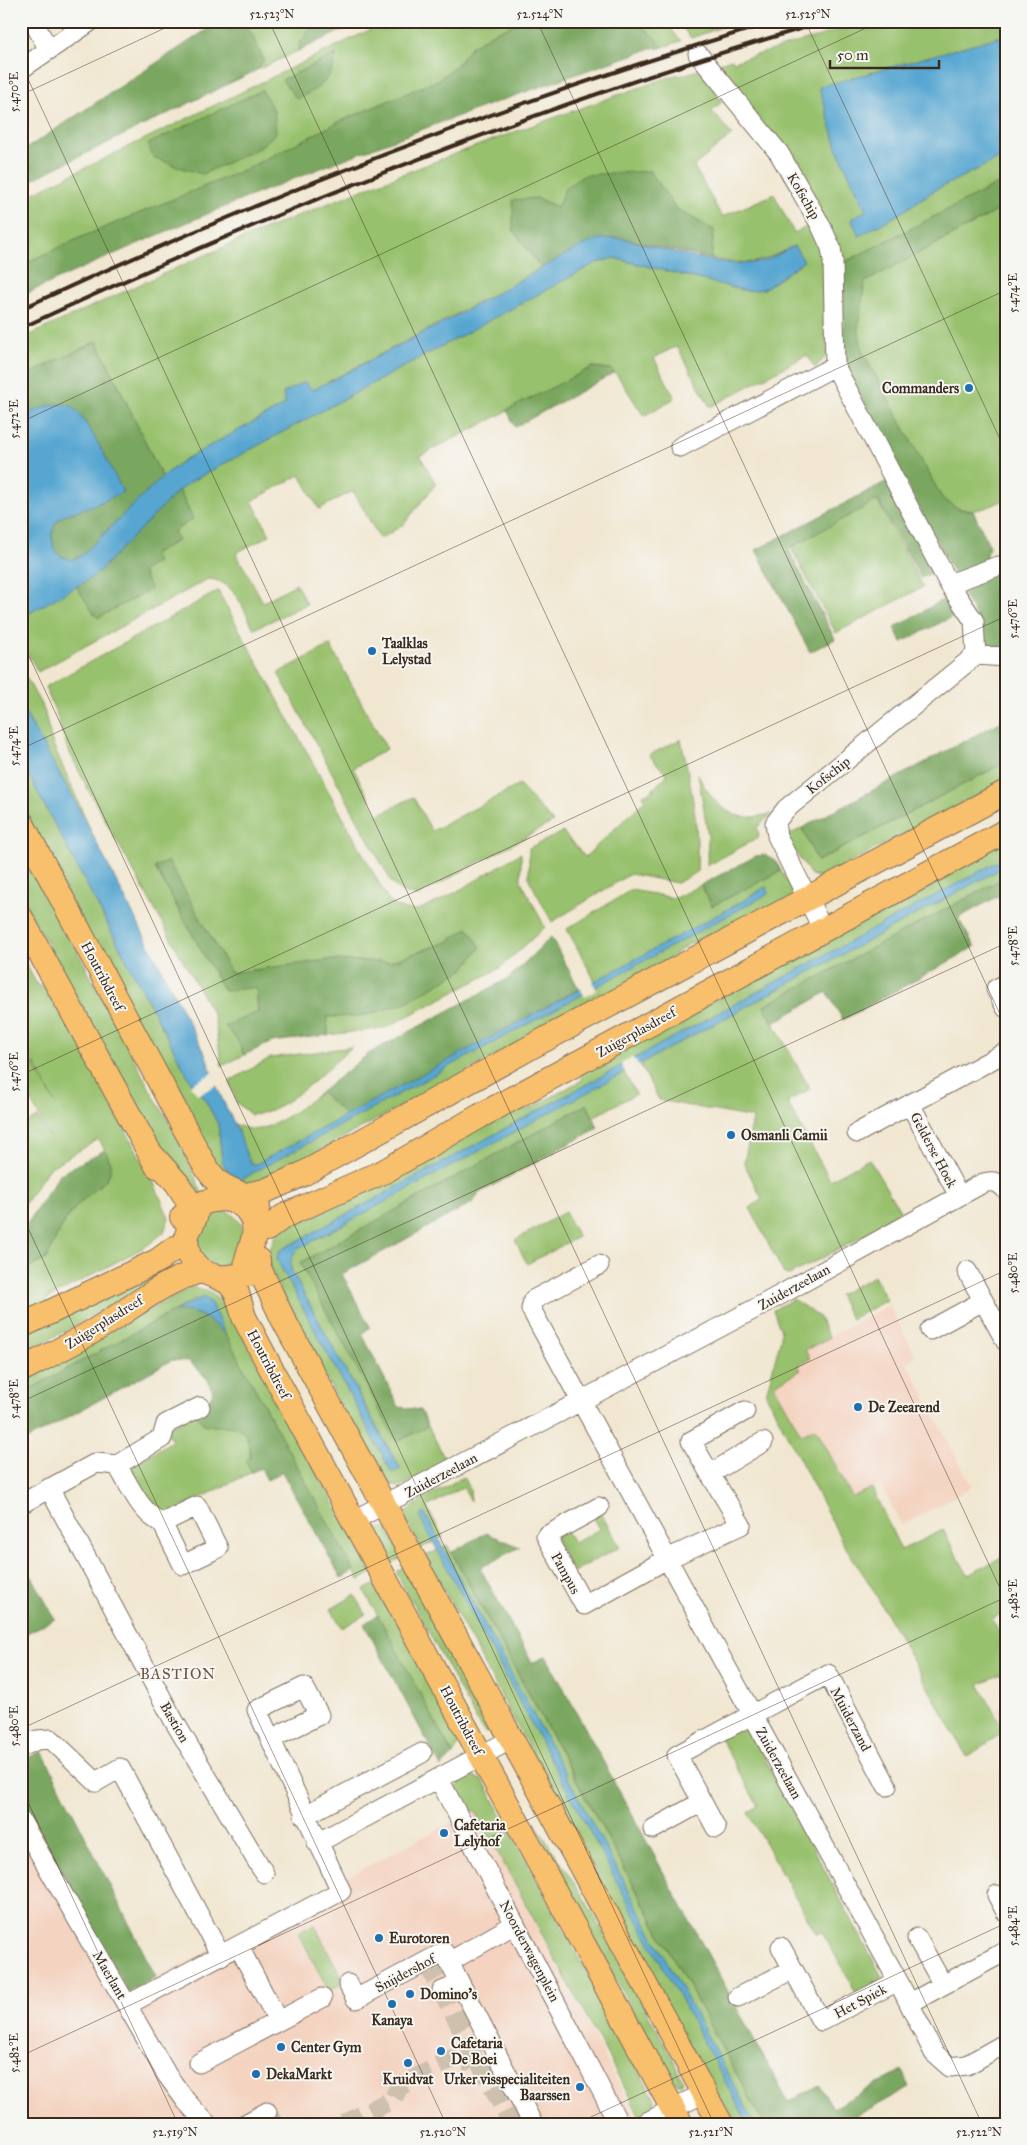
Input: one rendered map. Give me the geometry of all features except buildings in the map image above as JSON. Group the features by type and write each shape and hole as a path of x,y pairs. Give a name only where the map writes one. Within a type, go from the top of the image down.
{"main road":[{"path":"205,1277 179,1262 174,1248 176,1232 188,1212 265,1191 301,1175 458,1087 1006,792"},
{"name":"Houtribdreef","path":"21,822 184,1130 213,1176 238,1199"},
{"name":"Zuigerplasdreef","path":"267,1229 273,1222 284,1216 384,1171 480,1116 1006,831"},
{"path":"21,918 150,1153 177,1183 188,1212 196,1219 187,1236 187,1249 192,1261 205,1277"},
{"path":"238,1199 267,1229 264,1248 253,1265"},
{"path":"238,1199 252,1219 254,1227 253,1244 247,1258 253,1265 258,1266 283,1319 721,2124"},
{"name":"Zuigerplasdreef","path":"21,1326 156,1261 174,1248"},
{"name":"Zuigerplasdreef","path":"21,1370 111,1320 145,1297 205,1277 233,1276 253,1265"},
{"name":"Houtribdreef","path":"205,1277 228,1296 244,1317 677,2116"}],"street":[{"path":"34,21 49,50"},
{"path":"21,69 91,21"},
{"name":"Kofschip","path":"698,54 779,153 831,248 833,261 835,366 949,584 974,621 976,655 786,809 775,823 777,836 823,930"},
{"path":"680,447 835,366"},
{"path":"949,584 998,566"},
{"path":"976,655 1006,657"},
{"path":"1006,984 996,990 1006,1008"},
{"name":"Gelderse Hoek","path":"857,1133 1006,1052"},
{"name":"Gelderse Hoek","path":"910,1104 959,1196"},
{"name":"Zuiderzeelaan","path":"354,1520 768,1302 959,1196 990,1181 1000,1184 1006,1190"},
{"path":"581,1401 531,1309 533,1300 599,1265"},
{"path":"967,1271 1006,1342"},
{"path":"930,1330 983,1301"},
{"name":"Zuiderzeelaan","path":"581,1401 898,1980 934,2053 950,2066 968,2065 1006,2043"},
{"path":"21,1504 96,1463 117,1465 162,1438 166,1424 200,1406"},
{"path":"667,1559 741,1525 691,1441 745,1411"},
{"path":"710,1474 763,1442"},
{"path":"117,1465 139,1503 156,1520 162,1523"},
{"name":"Bastion","path":"49,1488 169,1712 264,1873"},
{"name":"Pampus","path":"599,1507 546,1536 584,1605 667,1559"},
{"name":"Muiderzand","path":"752,1714 828,1674 887,1786"},
{"path":"716,1828 677,1755 752,1714"},
{"path":"128,2005 341,1891 304,1816 271,1738"},
{"path":"21,1747 38,1740 51,1739 96,1782 120,1768 221,1956"},
{"path":"317,1844 512,1739"},
{"path":"304,1816 422,1753"},
{"name":"Noorderwagenplein","path":"438,1779 619,2124"},
{"path":"653,1829 702,1802"},
{"name":"Maerlant","path":"21,1821 167,2075 186,2101 207,2124"},
{"path":"997,1895 1006,1912"},
{"name":"Snijdershof","path":"348,1984 356,1999 444,1952 449,1962 515,1924"},
{"path":"917,1938 943,1985"},
{"path":"239,1947 278,2021"},
{"name":"Het Spiek","path":"781,1947 821,2022 898,1980"},
{"path":"910,2003 1006,1951"},
{"path":"449,1962 533,2124"},
{"path":"738,1997 793,1969"},
{"path":"442,1992 460,1984"},
{"path":"199,2063 322,1998"},
{"path":"643,2124 677,2116 704,2092"},
{"path":"245,2124 268,2112"}],"shaded area":[{"name":"De Zeearend","path":"889,1305 916,1356 907,1362 972,1487 902,1526 880,1484 852,1498 816,1428 801,1435 774,1385 800,1370 798,1365 805,1350"},
{"path":"1006,1706 1006,1739 996,1709"},
{"path":"21,1793 127,1993 475,1810 640,2124 21,2124"}],"green space":[{"path":"220,21 245,21 264,60 257,70 21,185 21,152"},
{"path":"245,21 316,21 301,42 298,51 257,70 264,60"},
{"path":"316,21 362,21 298,51 301,42"},
{"path":"388,21 522,21 493,33 471,47 456,66 438,80 343,120 244,170 82,237 21,265 21,199"},
{"path":"522,21 638,21 663,47 657,49 656,47 575,74 335,162 177,227 21,296 21,265 82,237 244,170 343,120 438,80 456,66 471,47 493,33"},
{"path":"638,21 664,21 681,41 663,47"},
{"path":"674,21 739,21 691,38 678,22 676,24"},
{"path":"869,21 1006,21 1006,35 820,88 838,151 866,210 859,236 899,214 933,191 1006,155 1006,180 841,264 713,65 732,59 733,62"},
{"path":"336,54 331,71 324,82 297,99 282,80"},
{"path":"699,70 722,102 712,111 732,135 694,166 722,217 774,194 794,233 811,225 825,255 827,355 815,368 807,355 710,407 677,346 654,358 675,398 644,416 617,375 610,369 593,367 420,456 436,484 403,525 380,539 353,491 319,509 300,475 252,501 270,535 236,553 263,602 296,584 307,604 254,629 232,590 225,584 208,579 38,672 21,641 21,618 76,586 87,600 94,615 151,589 141,571 153,554 178,541 173,531 193,519 179,490 192,481 596,263 613,258 747,291 764,289 804,261 794,246 771,257 754,262 746,263 711,259 714,230 676,209 650,171 566,187 558,207 536,198 513,230 542,269 313,390 304,382 285,405 184,460 162,477 97,341 21,378 21,339 215,251 377,184 592,104 678,74 679,76"},
{"path":"262,90 274,111 276,133 259,148 203,174 153,157 148,144"},
{"path":"650,171 676,209 714,230 711,259 620,238 589,244 542,269 513,230 513,200 536,198 557,207 566,187 585,175"},
{"path":"1006,180 1006,206 865,282 858,327 862,351 942,498 958,509 973,511 989,545 986,560 955,576 850,376 844,348 844,292 841,264"},
{"path":"1006,206 1006,499 989,507 966,510 950,504 942,498 862,351 858,327 865,282"},
{"path":"97,341 162,477 82,555 72,560 61,556 54,549 52,536 55,523 64,515 97,504 123,492 81,416 58,404 21,417 21,378"},
{"path":"593,367 610,369 614,373 515,427 507,410"},
{"path":"889,480 937,570 921,578 878,500 788,549 835,639 810,652 756,550"},
{"path":"179,490 193,519 174,531 178,540 153,554 157,562 142,571 151,589 98,618 76,586 93,577"},
{"path":"877,500 923,587 836,633 790,546"},
{"path":"1001,569 1006,578 1006,650 982,652 983,636 981,628 961,590"},
{"path":"218,591 389,901 407,910 423,908 451,895 521,853 521,881 545,927 500,968 385,1028 328,1035 327,1017 362,1016 468,928 447,942 389,962 328,960 231,973 168,861 155,868 224,991 256,987 258,1012 238,1041 244,1055 222,1066 214,1016 89,791 67,747 57,715 45,687"},
{"path":"951,595 960,613 902,642 894,628"},
{"path":"330,645 387,749 353,768 378,815 413,797 432,831 519,785 553,822 417,896 401,892 392,883 278,673"},
{"path":"21,668 44,710 52,742 106,865 74,799 21,706"},
{"path":"1006,719 1006,762 817,861 802,828"},
{"path":"681,739 691,789 697,837 697,872 677,883 630,874 552,922 529,879 529,848 563,832 585,857 645,800 643,795 650,792 667,775 649,755"},
{"path":"21,761 192,1084 203,1096 218,1124 222,1160 231,1179 239,1181 253,1173 256,1165 252,1164 245,1154 234,1124 253,1129 267,1127 292,1114 321,1092 348,1117 595,981 567,929 631,890 675,898 701,885 712,906 781,871 793,891 792,897 689,944 654,970 259,1183 246,1185 235,1182 214,1168 21,808"},
{"path":"1006,762 1006,780 821,878 811,875 785,837 802,828 818,861"},
{"path":"698,774 710,795 729,812 748,817 772,814 757,827 759,837 707,866 708,835"},
{"path":"1006,841 1006,857 279,1251 277,1260 392,1473 400,1469 292,1272 291,1259 294,1254 298,1249 624,1072 636,1094 593,1117 587,1104 300,1263 397,1442 428,1426 448,1464 399,1487 382,1481 293,1317 267,1262 277,1232 478,1128 527,1108 528,1110 582,1080 580,1074"},
{"path":"21,844 153,1095 176,1134 202,1193 193,1198 146,1129 142,1114 21,897"},
{"path":"765,855 775,860 781,871 712,906 701,885 756,856"},
{"path":"168,861 231,973 328,960 389,962 447,942 468,928 481,947 464,969 403,1004 362,1016 327,1017 328,1035 272,1042 244,1055 238,1041 225,1026 258,1012 256,987 224,991 155,867"},
{"path":"1006,866 1006,877 764,1006 810,1089 787,1102 830,1180 869,1159 903,1216 789,1275 784,1274 750,1208 762,1199 744,1163 753,1118 659,1100 640,1064"},
{"path":"1006,877 1006,892 958,918 975,947 843,1020 827,992 773,1023 764,1006"},
{"path":"551,937 579,989 348,1117 321,1092 368,1054 509,978"},
{"path":"21,954 37,985 51,991 154,1183 169,1218 164,1232 148,1245 21,1313 21,1272 46,1259 63,1224 78,1204 105,1181 111,1163 99,1139 49,1168 21,1209 21,1126 37,1117 49,1135 21,1082 21,1042 55,1103 21,1036"},
{"path":"352,1047 318,1078 278,1107 251,1115 237,1103 230,1081 270,1058"},
{"path":"587,1104 598,1128 479,1193 472,1203 342,1274 370,1327 362,1334 399,1407 420,1410 428,1426 397,1442 300,1263"},
{"path":"105,1150 111,1163 110,1173 105,1181 78,1204 63,1224 46,1259 21,1272 21,1233 60,1174"},
{"path":"222,1208 238,1220 243,1231 237,1263 216,1267 200,1254 197,1238 206,1211"},
{"path":"565,1212 578,1237 527,1264 515,1240"},
{"path":"168,1262 172,1270 157,1280 21,1355 21,1336"},
{"path":"874,1276 887,1300 851,1319 839,1295"},
{"path":"193,1287 211,1292 225,1304 372,1573 359,1580 227,1337 210,1302 196,1299 21,1394 21,1378"},
{"path":"793,1299 819,1317 829,1338 805,1350 810,1359 798,1365 801,1370 774,1385 801,1434 816,1428 852,1497 872,1488 901,1550 943,1530 968,1575 1006,1555 1006,1611 992,1619 1006,1645 1006,1672 979,1684 1000,1724 1002,1733 967,1757 871,1586 843,1543 766,1394 781,1338 781,1331 773,1310"},
{"path":"187,1310 212,1320 227,1337 354,1571 341,1578 282,1472 267,1480 261,1468 252,1472 246,1461 250,1458 249,1445 247,1436 243,1431 237,1428 203,1424 196,1413 213,1392 208,1380 189,1361 172,1360 21,1443 21,1394 174,1311"},
{"path":"196,1413 213,1426 234,1425 245,1432 250,1445 250,1458 246,1461 252,1472 165,1516 154,1513 128,1468 172,1441 166,1429"},
{"path":"463,1477 470,1490 471,1501 463,1487 427,1507 443,1537 421,1548 407,1522 406,1512 422,1500"},
{"path":"600,1512 620,1547 573,1572 557,1542 557,1535 566,1531 574,1543 600,1529 593,1516"},
{"path":"382,1527 387,1529 403,1557 391,1563 375,1532"},
{"path":"486,1533 520,1547 480,1568 532,1663 546,1656 788,2102 820,2086 833,2108 902,2070 910,2087 841,2124 764,2124 452,1552"},
{"path":"447,1545 764,2124 731,2124 426,1556"},
{"path":"408,1566 494,1727 491,1732 486,1733 481,1729 396,1572"},
{"path":"31,1575 55,1619 21,1636 21,1581"},
{"path":"377,1583 462,1740 453,1755 364,1590"},
{"path":"355,1595 366,1614 342,1628 331,1609"},
{"path":"378,1615 453,1755 441,1767 364,1624"},
{"path":"746,1723 882,1977 875,1985 857,1994 822,1932 816,1933 748,1813 758,1806 718,1734"},
{"path":"42,1751 156,1977 128,1992 21,1795 21,1761"},
{"path":"469,1776 483,1780 655,2100 652,2113 642,2120 475,1810 468,1813 458,1809 453,1793 459,1781"},
{"path":"534,1822 586,1901 678,2068 683,2082 678,2084 671,2081 614,1977"},
{"path":"314,1924 344,1982 329,1991 298,1933"}],"water":[{"path":"1006,35 1006,155 933,191 899,214 859,236 851,219 866,210 838,151 819,87"},
{"path":"620,238 690,256 745,264 768,259 794,246 804,261 764,289 747,291 614,258 596,263 192,481 179,490 93,577 21,618 21,417 44,407 57,404 69,405 83,418 99,444 123,492 97,504 64,515 55,523 52,536 54,549 61,556 72,560 82,555 162,477 184,460 285,405 283,393 304,382 313,390 450,319 581,246 599,239"},
{"path":"21,706 74,799 207,1058 216,1086 252,1164 256,1164 743,901 765,887 768,888 768,894 239,1181 231,1179 222,1160 218,1124 203,1096 192,1084 21,761"},
{"path":"1006,857 1006,866 298,1249 291,1259 292,1272 401,1469 392,1473 277,1260 279,1251"},
{"path":"204,1297 210,1302 227,1337 216,1325 197,1314 174,1311"},
{"path":"421,1514 425,1514 755,2124 748,2124 420,1518"}],"pier":[{"path":"591,980 597,990 585,997 579,986"},
{"path":"633,1057 639,1067 626,1074 621,1063"},
{"path":"213,1073 217,1085 198,1095 190,1085"}],"tunnel":[{"path":"427,1963 512,2124"},
{"path":"345,2124 393,2099 399,2087 451,2059 465,2061 485,2049"},
{"path":"267,2112 274,2124"}],"railway":[{"path":"21,309 206,227 394,151 584,82 776,21"},
{"path":"21,328 218,240 418,159 519,121 621,86 827,21"}],"place":[{"name":"Commanders","path":"969,388"},
{"name":"Taalklas Lelystad","path":"372,651"},
{"name":"Osmanli Camii","path":"731,1135"},
{"name":"De Zeearend","path":"858,1407"},
{"name":"Cafetaria Lelyhof","path":"444,1833"},
{"name":"Eurotoren","path":"379,1938"},
{"name":"Domino's","path":"410,1994"},
{"name":"Kanaya","path":"392,2004"},
{"name":"Center Gym","path":"281,2047"},
{"name":"Cafetaria De Boei","path":"441,2051"},
{"name":"Kruidvat","path":"408,2063"},
{"name":"DekaMarkt","path":"256,2074"},
{"name":"Urker visspecialiteiten Baarssen","path":"580,2087"}],"district":[{"name":"BASTION","path":"178,1674"}]}
